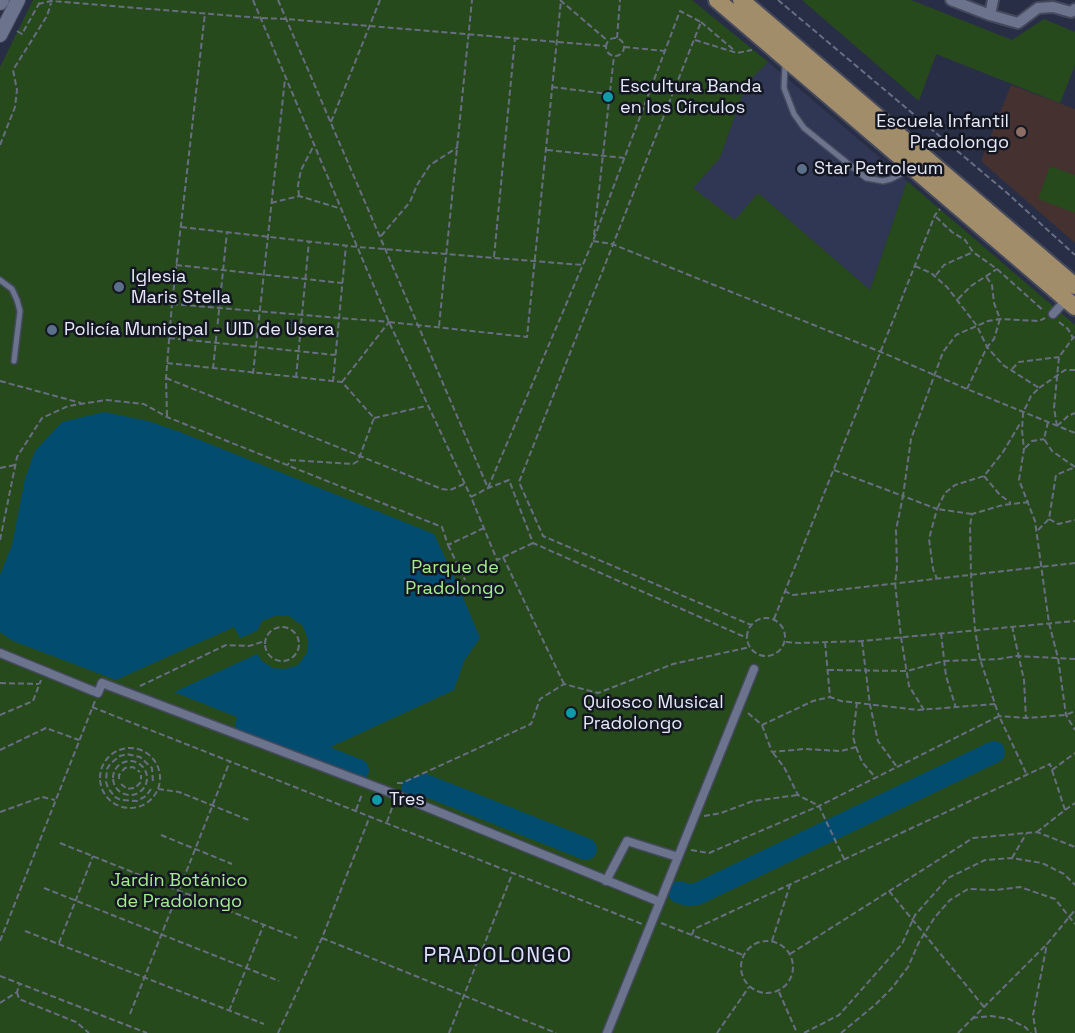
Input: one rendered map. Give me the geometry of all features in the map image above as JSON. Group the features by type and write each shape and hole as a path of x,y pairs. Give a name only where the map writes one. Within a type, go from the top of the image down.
{"main road":[{"path":"717,0 913,168 1072,298"},
{"path":"741,0 1072,298"}],"street":[{"path":"2,30 18,0"},
{"path":"951,0 1018,23 1039,4 1071,12 1075,9"},
{"path":"990,15 993,0"},
{"path":"1053,314 1072,298"},
{"path":"0,653 98,693 102,683 132,694 397,795 660,902"},
{"path":"607,1033 754,669"},
{"path":"606,881 627,841 678,857"}],"lane":[{"path":"786,59 784,88 794,114 804,128 866,178 883,181 913,168"},
{"path":"0,280 12,289 20,311 14,362"}],"path":[{"path":"2,30 22,34 41,0"},
{"path":"253,0 389,322 426,406 471,497 497,560 533,543"},
{"path":"278,0 488,488"},
{"path":"331,122 380,0"},
{"path":"439,326 472,0"},
{"path":"560,0 608,40"},
{"path":"172,304 418,324 527,337 560,0"},
{"path":"617,38 620,0"},
{"path":"778,0 1006,192 1075,255"},
{"path":"38,4 52,1 606,46"},
{"path":"0,145 15,107 17,90 13,70 47,16 52,1"},
{"path":"488,488 593,241 680,11 701,22 737,53"},
{"path":"167,417 166,378 172,304 205,13"},
{"path":"701,22 519,482 543,536 751,625"},
{"path":"494,257 515,38"},
{"path":"617,38 622,41 624,47 622,53 614,56 609,54 606,46 608,40 617,38"},
{"path":"694,39 737,53 754,50 763,40"},
{"path":"624,47 665,51"},
{"path":"593,241 614,56"},
{"path":"253,374 285,76"},
{"path":"552,87 610,94"},
{"path":"299,196 298,185 301,170 315,144"},
{"path":"380,237 410,202 417,185 430,165 458,147"},
{"path":"546,150 625,158"},
{"path":"271,203 299,196 342,209"},
{"path":"774,619 935,215 941,207"},
{"path":"935,215 952,232 965,240 973,252 997,269 1032,301 1053,314 1053,318 1068,328 1074,338 1059,357 1054,408 1057,426"},
{"path":"180,227 358,247 583,265"},
{"path":"213,369 227,232"},
{"path":"297,378 309,241"},
{"path":"593,241 612,244 1075,433"},
{"path":"333,381 346,245"},
{"path":"935,276 945,265 973,252"},
{"path":"176,265 342,283"},
{"path":"915,266 935,276 958,299 977,326 987,347 1011,370 1039,388"},
{"path":"958,299 985,275 997,269"},
{"path":"967,389 987,347 994,339 1000,319 994,303 992,285 985,275"},
{"path":"924,710 909,686 895,584 896,530 911,439 933,375 943,352 956,335 988,321 1000,319 1039,321 1053,314"},
{"path":"342,382 389,322"},
{"path":"169,338 335,355"},
{"path":"1011,370 1019,362 1059,357"},
{"path":"167,363 342,382 374,418"},
{"path":"1075,370 1065,370 1058,374 1031,396 1023,412 1024,449 1019,480 1029,502 1037,531 1049,623 1058,658 1066,715 1075,730"},
{"path":"166,378 442,489 450,490 464,484"},
{"path":"0,381 84,404"},
{"path":"0,540 17,457 42,418 68,406 106,400 144,404 167,417 441,527 465,580"},
{"path":"374,418 426,406"},
{"path":"1057,426 1075,413"},
{"path":"288,465 290,460 353,464 358,461 374,418"},
{"path":"937,579 933,569 930,539 937,509 945,493 956,485 984,476 1003,452 1022,420"},
{"path":"1048,422 1044,440 1052,451 1075,467"},
{"path":"1024,449 1032,441 1044,440"},
{"path":"0,468 16,465"},
{"path":"1037,531 1049,519 1056,475 1075,467"},
{"path":"833,470 937,509 972,514 1029,502"},
{"path":"984,476 1000,495 1012,504"},
{"path":"471,497 509,480 533,543 747,638"},
{"path":"972,514 970,526 971,575 975,630 980,659 999,716 1027,775"},
{"path":"1049,519 1058,524 1075,520"},
{"path":"448,545 484,528"},
{"path":"503,557 564,684"},
{"path":"784,591 793,595 1075,563"},
{"path":"774,619 781,625 786,642 779,652 767,657 754,652 747,638 751,625 758,620 774,619"},
{"path":"786,642 862,641 1075,621"},
{"path":"1012,626 1024,680 1026,718"},
{"path":"285,627 295,632 298,637 298,648 292,657 281,661 276,660 267,653 265,641 266,636 274,628 285,627"},
{"path":"941,633 946,676 956,708"},
{"path":"132,694 135,688 226,645 249,646 265,641"},
{"path":"862,641 870,705 878,741 897,767"},
{"path":"825,642 831,697"},
{"path":"393,783 402,783 531,724 540,699 564,684 598,693 673,664 750,647"},
{"path":"828,670 907,671 944,662 1017,656 1075,659"},
{"path":"0,715 33,701 44,671"},
{"path":"0,683 39,684"},
{"path":"762,725 813,700 831,697 841,701 924,710 995,704"},
{"path":"857,702 853,737 862,762 876,778"},
{"path":"739,705 762,725 772,752 784,767 798,795"},
{"path":"0,941 93,707 513,872 651,924 692,935 743,955"},
{"path":"682,846 697,852 709,853 819,806 999,716 1026,718 1066,715 1075,711"},
{"path":"0,750 46,728 80,740"},
{"path":"772,752 804,749 841,751 856,747"},
{"path":"125,748 139,750 151,757 158,766 160,775 158,789 144,804 131,808 124,807 111,801 103,790 100,777 104,764 118,750 125,748"},
{"path":"118,750 120,756"},
{"path":"1052,770 1075,753"},
{"path":"151,789 142,799 132,802 121,800 115,797 108,788 107,769 120,756 134,754 152,768 153,784"},
{"path":"137,762 140,757"},
{"path":"130,1014 230,760"},
{"path":"126,761 137,762 145,769 148,779 146,784 139,792 124,794 113,781 114,771 117,766 126,761"},
{"path":"692,935 694,929 1050,764 1065,810"},
{"path":"152,768 158,766"},
{"path":"114,771 119,777 125,768 129,767 137,769 141,774 139,786 127,789 121,784"},
{"path":"141,782 146,784"},
{"path":"356,810 365,784"},
{"path":"103,790 108,788"},
{"path":"158,789 179,792 251,821"},
{"path":"121,800 124,794"},
{"path":"387,822 397,795"},
{"path":"695,816 708,816 753,801 798,795 819,806 844,859"},
{"path":"0,812 42,797 55,800"},
{"path":"142,799 144,804"},
{"path":"1037,832 1075,802"},
{"path":"278,1033 322,938 370,816"},
{"path":"790,954 973,838 1037,832 1075,847"},
{"path":"1012,858 1026,833"},
{"path":"161,835 232,864"},
{"path":"60,843 297,938"},
{"path":"59,944 93,856"},
{"path":"804,1033 839,1015 902,944 915,915 948,878 985,860 1012,858 1042,863 1064,874 1075,885"},
{"path":"449,1033 513,872"},
{"path":"772,941 790,885"},
{"path":"841,1033 892,988 908,966 924,934 950,900 968,889 996,890 1020,887 1055,899 1075,924"},
{"path":"44,888 279,981"},
{"path":"889,891 984,1007"},
{"path":"958,1033 1047,944 1075,910"},
{"path":"230,1011 264,924"},
{"path":"25,931 264,1024"},
{"path":"322,938 556,1033"},
{"path":"772,941 790,954 793,971 790,979 778,991 763,993 749,987 743,980 740,972 743,955 755,943 772,941"},
{"path":"1036,1033 1033,1015 1047,944"},
{"path":"0,976 147,1033"},
{"path":"0,1003 17,992 20,983"},
{"path":"717,1033 749,987"},
{"path":"778,991 797,1033"},
{"path":"17,992 19,999 76,1022 89,1033"},
{"path":"972,1018 991,1016 1009,1019 1025,1027 1031,1033"}],"shaded area":[{"name":"Star Petroleum","path":"768,62 907,181 870,290 759,194 735,221 692,188 720,158 746,84"},
{"path":"1011,85 1075,109 1075,243 981,161"},
{"path":"104,412 148,421 180,432 434,534 480,638 464,661 454,690 322,751 174,692 257,654 263,662 273,668 285,669 298,665 307,653 308,640 303,626 289,616 275,616 262,621 257,631 240,638 234,627 116,680 13,641 0,632 0,575 12,545 25,479 35,451 62,422"}],"green space":[{"name":"Parque de Pradolongo","path":"33,0 692,0 768,62 746,84 720,158 693,188 735,220 758,193 870,290 907,181 1075,325 1075,1033 0,1033 0,67"},
{"path":"802,0 911,0 1012,40 1044,19 1075,32 1075,65 1060,103 936,54 919,101"},
{"path":"1050,166 1075,175 1075,213 1038,199"}],"waterway":[{"path":"247,722 246,726 358,770"},
{"path":"679,892 688,895 697,894 994,752"},
{"path":"412,789 425,785 586,849"}],"place":[{"name":"Escultura Banda en los Círculos","path":"608,97"},
{"name":"Escuela Infantil Pradolongo","path":"1021,132"},
{"name":"Star Petroleum","path":"802,169"},
{"name":"Iglesia Maris Stella","path":"119,287"},
{"name":"Policía Municipal - UID de Usera","path":"52,330"},
{"name":"Quiosco Musical Pradolongo","path":"571,713"},
{"name":"Tres","path":"377,800"}],"district":[{"name":"PRADOLONGO","path":"498,956"}],"park label":[{"name":"Jardín Botánico de Pradolongo","path":"179,891"}]}
